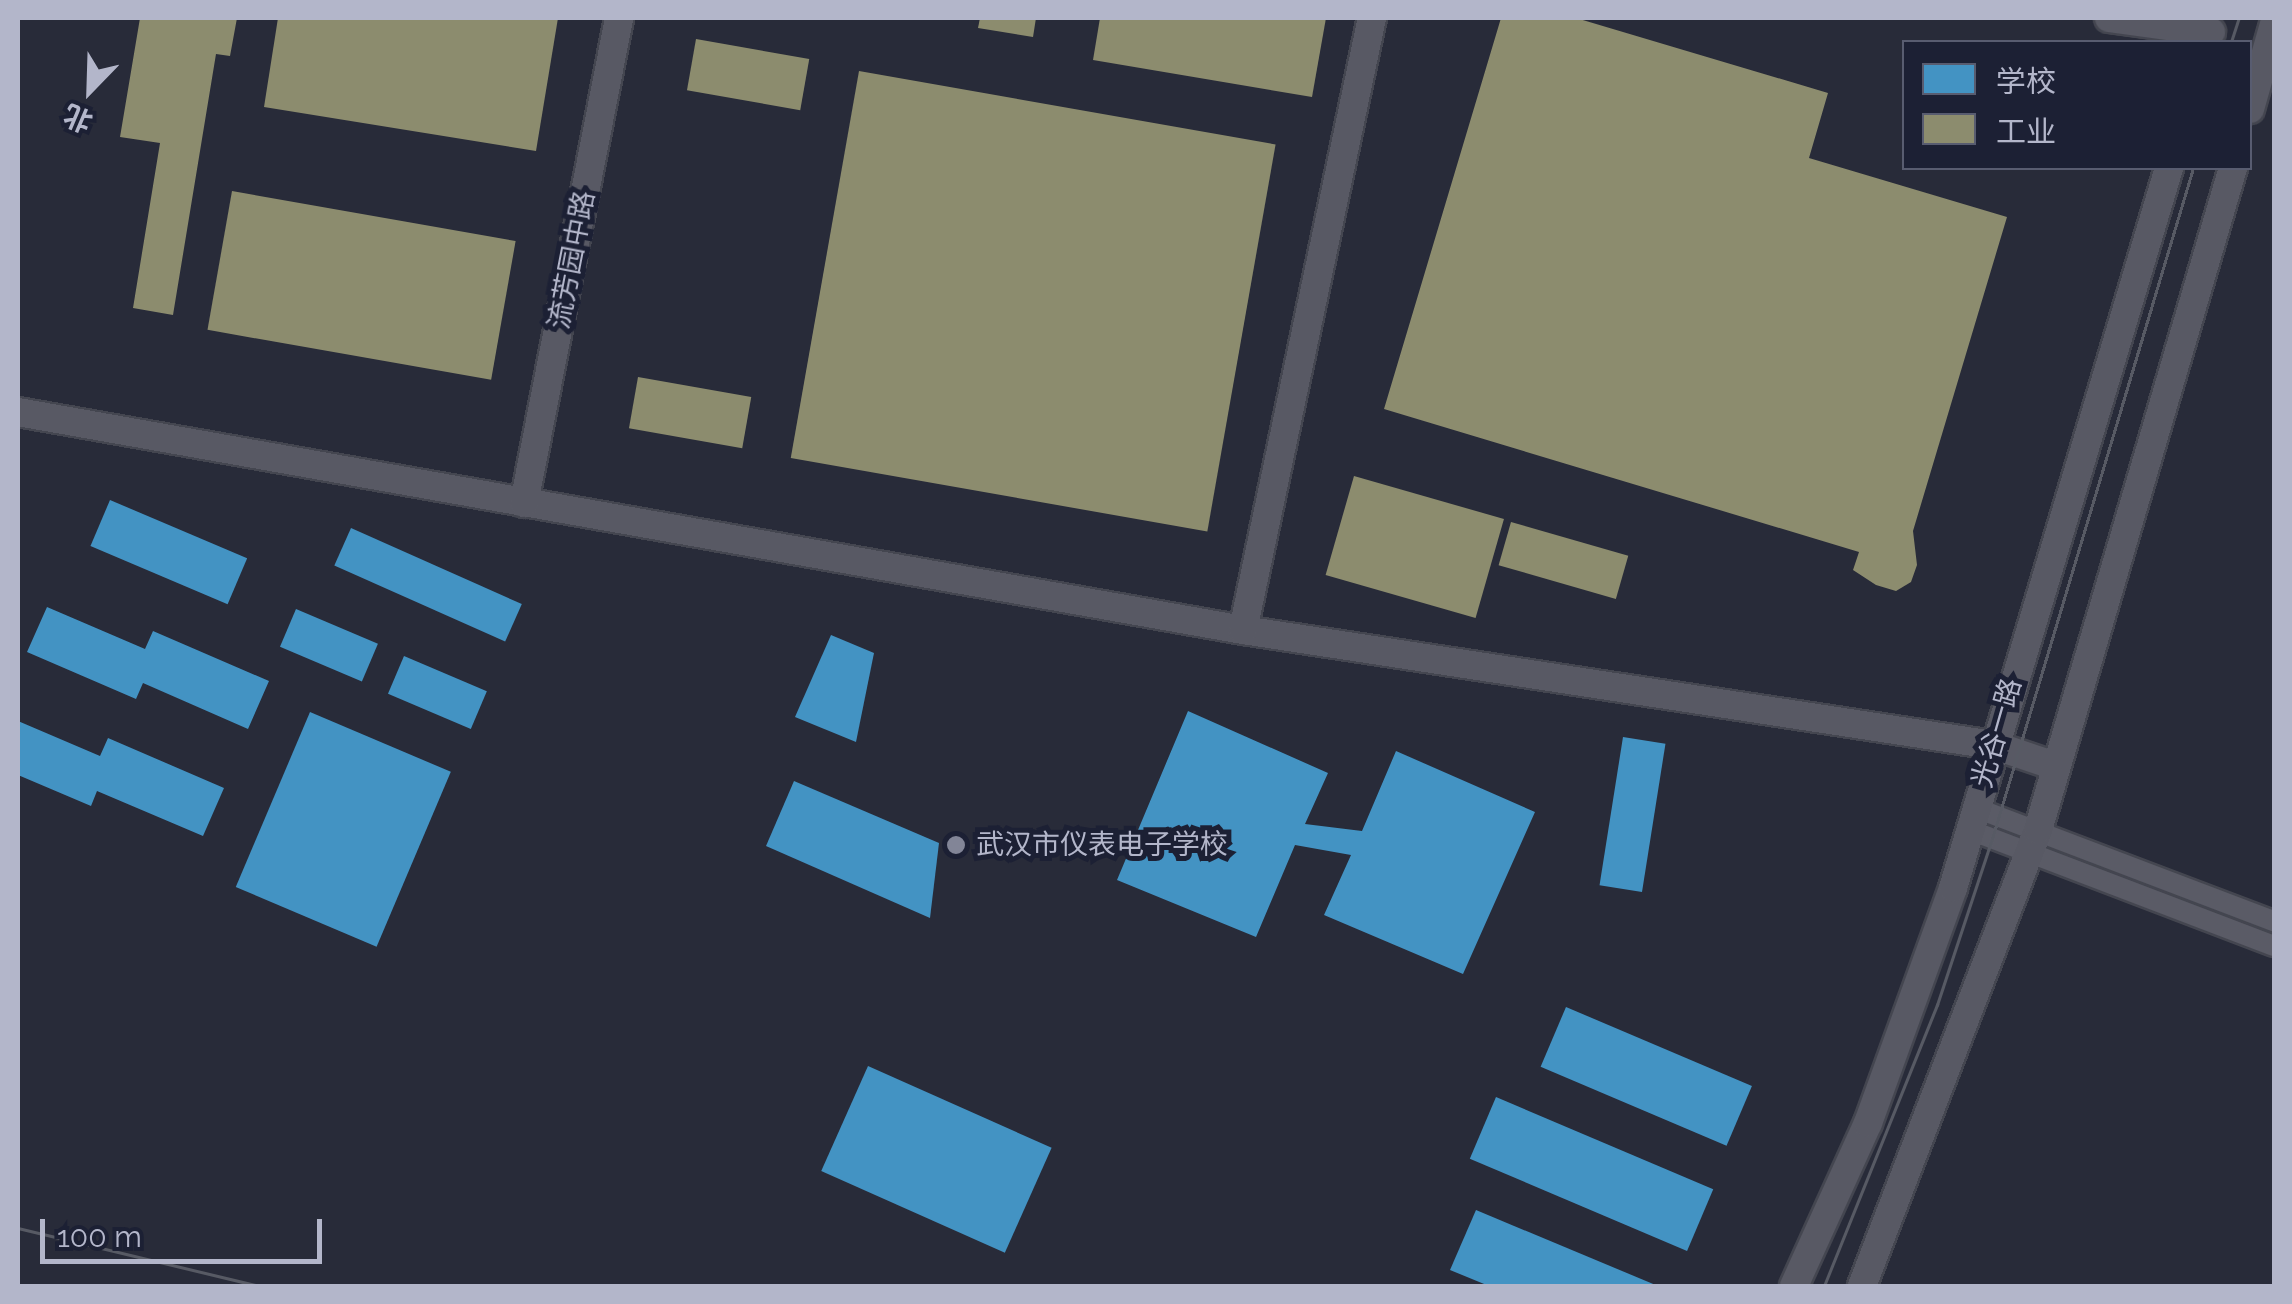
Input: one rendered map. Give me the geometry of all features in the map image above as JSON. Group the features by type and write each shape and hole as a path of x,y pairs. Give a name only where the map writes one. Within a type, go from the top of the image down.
{"main road":[{"name":"流芳园中路","path":"524,503 619,18"},
{"path":"1243,630 1372,18"},
{"path":"2109,18 2211,31"},
{"path":"2252,102 2274,24"},
{"name":"光谷一路","path":"1794,1286 1868,1123 1973,819 2168,170"},
{"path":"1862,1286 2034,842 2232,170"},
{"path":"18,412 1243,630 1993,745 2055,766"}],"street":[{"path":"1973,819 2274,921"},
{"path":"2034,842 2274,946"}],"building: 学校":[{"path":"110,500 247,558 228,604 90,546"},
{"path":"351,528 522,604 505,642 334,565"},
{"path":"47,607 145,649 153,631 269,681 248,729 143,683 136,699 27,652"},
{"path":"296,609 378,644 362,682 280,647"},
{"path":"831,635 874,653 856,742 795,717"},
{"path":"404,656 487,691 471,729 388,694"},
{"path":"1188,711 1328,773 1305,824 1362,831 1396,751 1535,812 1463,974 1324,915 1351,855 1295,845 1256,937 1117,880"},
{"path":"310,712 451,772 377,947 236,887"},
{"path":"18,721 100,756 108,738 224,788 203,836 97,791 91,806 18,775"},
{"path":"1623,737 1665,744 1642,892 1600,885"},
{"path":"794,781 939,843 930,918 766,846"},
{"path":"1566,1007 1752,1086 1727,1146 1541,1067"},
{"path":"868,1066 1052,1148 1005,1253 821,1171"},
{"path":"1496,1097 1713,1189 1687,1251 1470,1159"},
{"path":"1476,1210 1658,1286 1489,1286 1450,1270"}],"building: 工业":[{"path":"140,18 237,18 230,56 216,54 173,315 133,308 160,143 120,137"},
{"path":"278,18 558,18 536,151 264,107"},
{"path":"980,18 1036,18 1033,37 978,28"},
{"path":"1100,18 1326,18 1312,97 1093,60"},
{"path":"1501,18 1576,18 1828,93 1809,158 2007,217 1913,531 1917,565 1911,582 1896,591 1876,585 1853,570 1859,552 1384,409"},
{"path":"696,39 809,59 800,110 687,90"},
{"path":"859,71 1276,144 1207,531 791,458"},
{"path":"232,191 516,241 491,380 208,330"},
{"path":"638,377 751,397 742,448 629,428"},
{"path":"1354,476 1504,519 1476,618 1326,575"},
{"path":"1511,522 1628,556 1616,599 1499,565"}],"tram line":[{"path":"2232,40 2239,18"},
{"path":"1824,1286 1937,1005 1992,839 2192,170"},
{"path":"18,1228 259,1286"}],"place":[{"name":"武汉市仪表电子学校","path":"956,845"}]}
